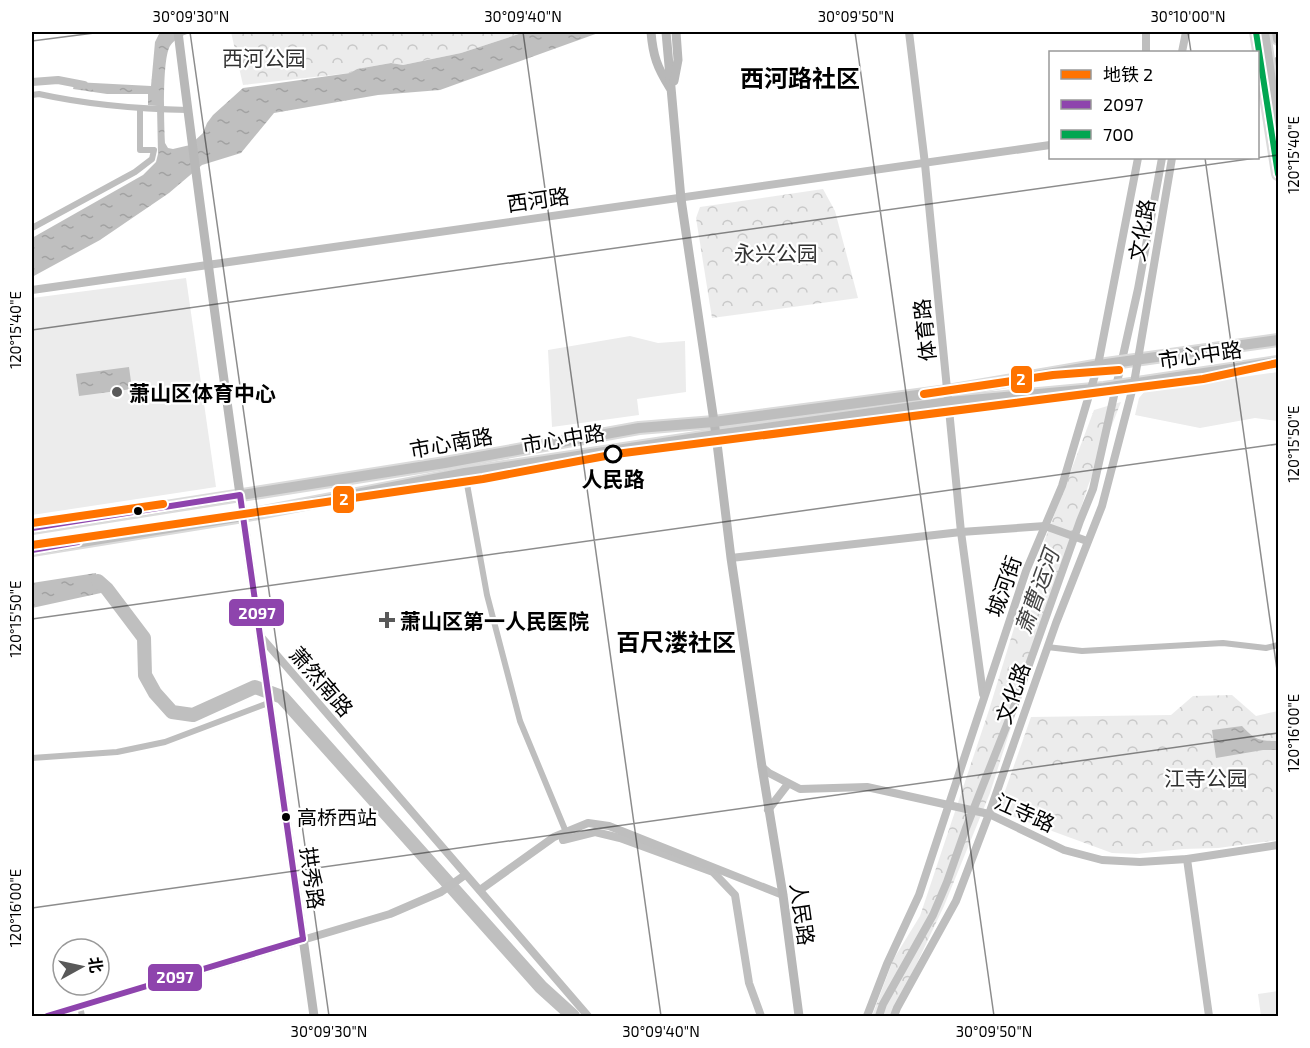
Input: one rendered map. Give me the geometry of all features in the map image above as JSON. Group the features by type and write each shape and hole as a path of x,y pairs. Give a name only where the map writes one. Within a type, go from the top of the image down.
{"main road":[{"path":"671,89 678,60 676,32"},
{"path":"1256,32 1258,51"},
{"path":"1264,32 1278,130"},
{"path":"1269,32 1278,92"},
{"path":"1277,32 1278,39"},
{"name":"人民路","path":"666,34 681,199 799,1017"},
{"path":"179,36 188,110"},
{"path":"651,36 658,69 671,89"},
{"path":"1260,79 1278,61"},
{"path":"1260,79 1278,71"},
{"path":"1260,79 1278,174"},
{"name":"萧然南路","path":"188,110 240,495 262,638"},
{"name":"市心中路","path":"32,550 243,516 465,473 949,397 1102,365 1278,340"},
{"name":"市心中路","path":"949,397 1098,389 1278,362"},
{"name":"市心南路","path":"32,528 445,463 639,428 949,397"},
{"name":"拱秀路","path":"262,638 314,1017"}],"street":[{"name":"体育路","path":"909,32 925,164 961,532 984,695"},
{"path":"1146,32 1146,51"},
{"path":"32,95 39,94 82,103 140,109 188,110"},
{"path":"32,228 135,172 152,159 154,150 140,150 140,109"},
{"name":"西河路","path":"32,290 1049,145"},
{"name":"城河街","path":"867,1017 887,964 919,895 1026,571 1062,486 1098,389 1138,159"},
{"name":"文化路","path":"894,1017 956,901 989,814 1047,646 1102,506 1131,384 1172,159"},
{"path":"465,473 487,595 520,721 566,832"},
{"path":"731,558 961,532 1045,526 1087,541"},
{"name":"萧然南路","path":"262,638 588,1017"},
{"path":"1047,646 1082,651 1223,643 1266,648 1278,645"},
{"path":"32,758 117,752 165,742 271,702"},
{"name":"江寺路","path":"762,766 788,784 800,789 867,787 989,814 1064,850 1102,860 1140,862 1187,859 1278,845"},
{"path":"768,810 788,784"},
{"path":"480,890 544,842 588,823 609,826 783,895"},
{"path":"1187,859 1209,1017"},
{"path":"47,1017 390,914 441,892 465,875"},
{"path":"81,1006 82,1017"}],"green space":[{"name":"西河公园","path":"231,32 525,32 461,53 403,65 391,63 357,69 350,73 243,85"},
{"name":"永兴公园","path":"823,189 835,211 858,298 712,318 696,218 700,207"},
{"name":"萧山区体育中心","path":"186,278 216,487 32,515 32,298"},
{"path":"630,336 658,343 685,341 686,392 637,399 639,415 552,427 548,350"},
{"path":"1278,372 1278,421 1255,418 1200,428 1135,415 1139,398 1145,391"},
{"path":"1121,402 1088,486 990,793 944,906 892,1016 872,1016 893,960 920,916 989,710 1025,592 1094,410"},
{"name":"江寺公园","path":"1232,695 1256,716 1278,711 1278,840 1218,848 1136,854 1112,853 998,811 1031,717 1171,715 1193,696"},
{"path":"1278,991 1278,1016 1261,1016 1258,994"}],"water":[{"path":"160,32 194,32 175,41 167,53 164,93 165,143 168,148 173,149 190,145 203,133 213,115 243,88 350,73 357,69 391,63 403,65 461,53 525,32 601,32 440,90 378,95 274,113 241,153 202,165 169,193 100,240 32,277 32,238 143,175 156,162 158,154 157,106 148,105 148,94 107,94 73,89 75,82 151,86 155,42"},
{"path":"129,367 132,389 79,396 76,374"},
{"path":"96,573 101,593 32,608 32,583"},
{"path":"1242,726 1258,739 1278,741 1278,750 1263,750 1216,758 1212,730"}],"waterway":[{"name":"萧曹运河","path":"1182,51 1186,32"},
{"path":"32,82 58,80 84,85"},
{"name":"萧曹运河","path":"879,1016 883,1004 933,915 947,882 1014,707 1093,489 1138,289 1162,159"},
{"path":"98,581 107,589 144,638 145,675 155,693 172,712 193,715 255,687 282,697 541,987 573,1016"},
{"path":"563,840 595,832 620,838 713,872 735,895 749,983 761,1016"}],"metro line":[{"name":"2","path":"32,545 483,479 616,454 1203,379 1278,363"},
{"name":"2","path":"924,394 1053,375 1119,370"},
{"name":"2","path":"32,523 163,504"}],"transit line":[{"name":"700","path":"1256,32 1259,51"},
{"name":"700","path":"1259,51 1278,174"},
{"name":"2097","path":"32,528 240,495 303,939"},
{"name":"2097","path":"32,550 78,542"},
{"name":"2097","path":"47,1016 303,939"}],"place":[{"name":"萧山区体育中心","path":"117,392"},
{"name":"人民路","path":"613,454"},
{"name":"萧山区第一人民医院","path":"387,620"},
{"name":"高桥西站","path":"286,817"}],"district":[{"name":"西河路社区","path":"800,77"},
{"name":"百尺溇社区","path":"676,641"}]}
